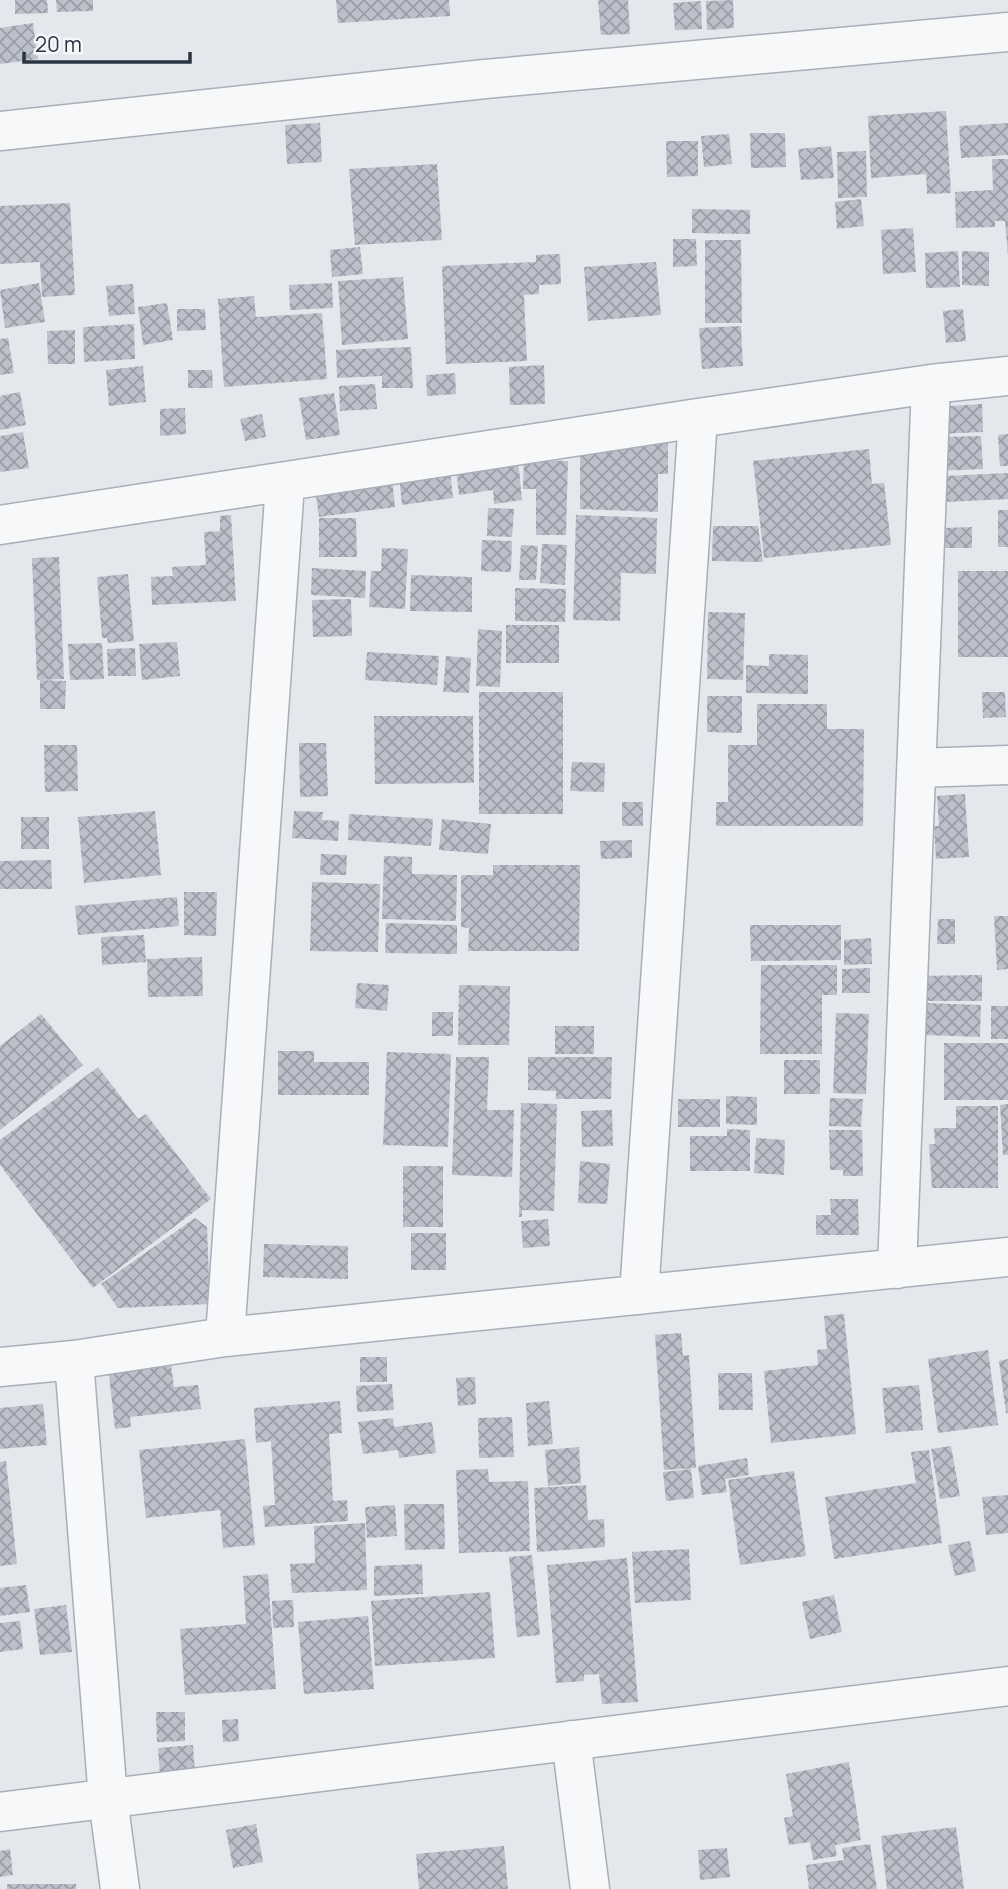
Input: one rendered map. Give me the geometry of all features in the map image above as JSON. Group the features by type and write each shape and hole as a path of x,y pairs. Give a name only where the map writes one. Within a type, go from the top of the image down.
{"street":[{"path":"0,131 485,79 1008,32"},
{"path":"0,525 285,484 698,418 931,384 1008,376"},
{"path":"897,1269 931,384"},
{"path":"639,1295 698,418"},
{"path":"225,1336 285,484"},
{"path":"917,768 1008,765"},
{"path":"0,1367 74,1360 225,1336 1008,1257"},
{"path":"74,1360 108,1800 120,1889"},
{"path":"0,1812 1008,1686"},
{"path":"571,1740 590,1889"}],"building":[{"path":"15,0 47,0 48,13 15,14"},
{"path":"56,0 93,0 93,11 57,12"},
{"path":"336,0 449,0 450,16 338,23"},
{"path":"598,0 628,0 630,34 601,35"},
{"path":"733,0 734,28 707,30 706,1"},
{"path":"701,1 702,29 675,30 673,3"},
{"path":"33,23 38,59 0,64 0,28"},
{"path":"946,111 951,193 927,194 926,174 871,178 868,116"},
{"path":"320,123 322,162 287,164 285,125"},
{"path":"1008,123 1008,155 961,158 959,126"},
{"path":"750,133 785,133 786,167 751,168"},
{"path":"729,134 732,164 704,167 701,136"},
{"path":"666,141 698,141 698,176 667,177"},
{"path":"831,146 834,178 801,180 798,149"},
{"path":"866,151 867,197 838,198 837,152"},
{"path":"992,159 1008,159 1008,256 1005,221 995,221 995,227 956,228 955,192 993,190"},
{"path":"437,164 442,240 355,245 349,169"},
{"path":"861,199 864,226 837,229 835,202"},
{"path":"70,203 75,295 42,297 40,262 0,264 0,206"},
{"path":"692,209 750,210 750,234 692,233"},
{"path":"913,228 916,272 883,274 881,230"},
{"path":"673,239 696,239 697,266 673,267"},
{"path":"705,240 741,240 742,323 705,323"},
{"path":"360,247 363,274 332,277 330,250"},
{"path":"958,251 960,287 926,288 925,253"},
{"path":"962,251 989,252 989,286 962,285"},
{"path":"560,254 561,284 539,285 539,294 524,295 527,361 446,364 442,266 536,262 536,255"},
{"path":"656,262 661,315 588,321 584,267"},
{"path":"403,277 408,339 342,345 338,281"},
{"path":"39,283 45,322 5,328 0,290"},
{"path":"332,283 333,308 290,310 289,285"},
{"path":"133,284 135,314 109,316 106,286"},
{"path":"254,296 256,317 322,313 327,379 224,387 218,299"},
{"path":"167,303 173,340 143,345 138,307"},
{"path":"177,309 205,309 206,330 177,331"},
{"path":"963,309 966,341 946,343 943,311"},
{"path":"134,324 135,359 84,362 83,327"},
{"path":"741,326 743,366 702,369 699,328"},
{"path":"75,330 75,364 48,364 47,331"},
{"path":"8,338 14,373 0,375 0,339"},
{"path":"411,347 413,388 382,388 382,376 337,378 336,350"},
{"path":"544,365 545,404 510,405 509,367"},
{"path":"143,366 146,402 109,406 106,370"},
{"path":"188,370 212,370 213,388 188,388"},
{"path":"455,373 456,394 427,396 426,375"},
{"path":"375,384 377,409 340,411 339,386"},
{"path":"20,392 26,425 0,430 0,396"},
{"path":"334,393 340,435 306,440 299,398"},
{"path":"982,404 983,432 938,434 936,407"},
{"path":"185,408 186,434 160,436 160,409"},
{"path":"262,414 266,437 245,441 240,419"},
{"path":"23,432 29,468 0,472 0,436"},
{"path":"1008,434 1008,466 1000,466 998,435"},
{"path":"981,436 983,469 939,471 938,437"},
{"path":"668,442 668,474 658,474 658,512 580,509 580,453"},
{"path":"869,449 872,484 884,483 891,545 764,558 753,461"},
{"path":"518,460 522,500 494,504 493,490 459,495 456,468"},
{"path":"524,460 568,461 566,535 536,535 536,489 523,489"},
{"path":"450,470 453,498 402,505 399,476"},
{"path":"1008,473 1008,499 946,502 945,476"},
{"path":"392,480 395,507 319,517 315,489"},
{"path":"488,508 514,509 512,537 487,536"},
{"path":"998,510 1008,510 1008,547 998,547"},
{"path":"231,515 236,601 152,605 151,577 173,576 172,567 206,565 204,532 220,531 220,516"},
{"path":"576,515 657,518 656,574 621,573 620,621 573,620"},
{"path":"319,518 356,518 357,557 319,557"},
{"path":"713,526 758,526 763,562 712,561"},
{"path":"972,527 972,548 944,548 943,528"},
{"path":"482,540 512,541 511,572 481,571"},
{"path":"542,544 567,545 565,585 540,583"},
{"path":"521,545 538,546 536,580 519,580"},
{"path":"382,548 408,549 405,609 369,607 371,571 381,571"},
{"path":"59,557 64,679 37,680 32,558"},
{"path":"312,568 366,571 365,598 311,595"},
{"path":"958,571 1008,571 1008,657 958,657"},
{"path":"128,574 134,641 108,643 107,638 102,638 97,577"},
{"path":"411,575 472,577 472,612 410,611"},
{"path":"515,588 566,589 565,622 515,621"},
{"path":"351,599 352,636 313,637 312,600"},
{"path":"708,612 745,613 743,680 707,679"},
{"path":"506,625 559,625 559,663 506,663"},
{"path":"478,629 502,631 500,687 476,686"},
{"path":"177,642 180,676 142,680 139,644"},
{"path":"102,643 104,679 70,680 68,644"},
{"path":"135,648 136,676 108,676 107,649"},
{"path":"367,652 439,656 437,685 365,680"},
{"path":"769,654 808,655 808,694 746,693 746,665 769,666"},
{"path":"446,656 471,658 469,693 443,692"},
{"path":"40,680 66,681 65,709 40,709"},
{"path":"479,692 563,692 563,814 479,814"},
{"path":"982,692 1005,692 1006,717 983,718"},
{"path":"707,696 742,696 742,733 707,732"},
{"path":"757,704 827,704 827,729 864,729 863,826 716,826 716,802 728,802 728,745 757,745"},
{"path":"374,716 473,716 474,783 375,784"},
{"path":"299,743 326,743 328,796 300,797"},
{"path":"44,745 77,745 78,791 45,792"},
{"path":"572,762 605,763 604,792 570,791"},
{"path":"965,794 969,857 936,859 934,826 939,826 937,796"},
{"path":"622,802 643,802 643,826 622,826"},
{"path":"155,811 161,875 84,883 78,817"},
{"path":"294,811 323,812 322,820 339,821 338,841 292,838"},
{"path":"349,814 433,819 431,846 348,840"},
{"path":"21,817 49,817 49,849 21,849"},
{"path":"442,819 491,824 488,854 439,850"},
{"path":"632,840 632,858 601,859 600,841"},
{"path":"321,854 347,855 346,875 320,875"},
{"path":"384,856 412,857 412,874 457,875 456,921 382,919"},
{"path":"51,860 52,889 0,889 0,861"},
{"path":"493,865 580,865 579,951 468,951 469,928 461,927 461,875 493,875"},
{"path":"312,882 380,884 378,952 310,951"},
{"path":"184,892 217,892 216,936 184,935"},
{"path":"177,897 179,926 78,935 75,906"},
{"path":"994,916 1008,916 1008,969 997,970"},
{"path":"938,919 955,919 955,944 937,944"},
{"path":"386,923 457,925 457,954 385,953"},
{"path":"750,925 841,925 841,960 751,961"},
{"path":"144,935 146,962 102,965 101,937"},
{"path":"871,938 872,964 844,965 844,940"},
{"path":"202,957 203,996 148,997 147,959"},
{"path":"761,965 837,965 837,995 822,995 822,1054 760,1054"},
{"path":"870,968 870,993 842,993 842,969"},
{"path":"982,975 982,1001 917,1001 917,976"},
{"path":"357,983 389,985 387,1011 355,1008"},
{"path":"459,985 510,986 509,1045 458,1045"},
{"path":"925,1003 981,1005 980,1037 924,1035"},
{"path":"991,1006 1008,1006 1008,1039 991,1039"},
{"path":"432,1012 453,1012 453,1036 432,1036"},
{"path":"836,1013 869,1014 866,1094 833,1093"},
{"path":"41,1014 83,1065 0,1130 0,1046"},
{"path":"555,1026 594,1026 594,1054 555,1054"},
{"path":"944,1043 1008,1043 1008,1100 944,1100"},
{"path":"278,1051 314,1051 314,1062 369,1062 369,1095 278,1095"},
{"path":"387,1052 451,1054 448,1147 383,1145"},
{"path":"456,1057 489,1057 487,1110 514,1110 512,1177 452,1175"},
{"path":"528,1057 612,1057 611,1099 556,1099 556,1091 528,1090"},
{"path":"784,1060 820,1060 820,1094 784,1094"},
{"path":"98,1067 138,1119 146,1114 211,1199 93,1288 0,1165 0,1140"},
{"path":"726,1096 757,1097 757,1125 726,1124"},
{"path":"830,1098 863,1099 861,1127 829,1126"},
{"path":"678,1099 720,1099 720,1127 678,1127"},
{"path":"521,1103 557,1104 554,1211 522,1210 522,1217 519,1217"},
{"path":"1008,1104 1008,1155 1003,1155 1000,1105"},
{"path":"956,1106 998,1106 998,1188 932,1188 929,1144 935,1144 934,1128 956,1128"},
{"path":"612,1110 613,1146 582,1147 581,1111"},
{"path":"727,1129 750,1130 750,1171 690,1171 690,1136 727,1136"},
{"path":"829,1130 862,1130 863,1176 843,1176 843,1170 830,1170"},
{"path":"756,1138 785,1140 784,1175 754,1173"},
{"path":"580,1161 610,1164 607,1204 578,1203"},
{"path":"403,1166 443,1166 443,1227 403,1227"},
{"path":"830,1199 858,1199 859,1235 816,1235 816,1215 831,1215"},
{"path":"195,1218 207,1227 210,1304 118,1308 101,1284"},
{"path":"548,1219 550,1246 523,1248 521,1221"},
{"path":"411,1233 446,1233 446,1270 411,1270"},
{"path":"264,1244 348,1246 348,1279 263,1277"},
{"path":"844,1314 856,1434 771,1443 764,1371 818,1365 817,1350 827,1349 824,1316"},
{"path":"681,1333 683,1356 689,1355 696,1468 664,1470 655,1335"},
{"path":"988,1350 998,1425 938,1433 928,1359"},
{"path":"360,1357 387,1357 387,1382 360,1382"},
{"path":"1008,1359 1008,1413 1006,1413 999,1361"},
{"path":"171,1365 174,1387 198,1385 201,1409 130,1417 131,1427 115,1429 109,1375 118,1371"},
{"path":"718,1373 752,1373 753,1410 719,1410"},
{"path":"475,1377 476,1404 458,1406 456,1378"},
{"path":"392,1384 394,1410 357,1412 356,1386"},
{"path":"919,1385 923,1430 886,1433 882,1388"},
{"path":"340,1401 342,1433 329,1434 333,1501 347,1500 348,1521 265,1527 263,1506 275,1505 271,1441 256,1443 254,1408"},
{"path":"549,1401 553,1444 528,1446 526,1403"},
{"path":"43,1404 47,1445 0,1449 0,1408"},
{"path":"512,1417 514,1457 479,1458 478,1418"},
{"path":"393,1418 394,1427 432,1422 436,1453 399,1458 398,1450 363,1454 358,1422"},
{"path":"245,1439 255,1545 223,1548 220,1510 146,1518 139,1450"},
{"path":"951,1446 960,1496 940,1499 931,1449"},
{"path":"579,1447 581,1483 548,1486 545,1450"},
{"path":"929,1450 942,1543 834,1559 825,1497 916,1483 911,1452"},
{"path":"747,1458 749,1475 725,1479 727,1492 702,1495 698,1466"},
{"path":"6,1461 17,1564 0,1566 0,1462"},
{"path":"488,1469 489,1482 528,1481 530,1551 459,1553 456,1470"},
{"path":"691,1469 694,1498 666,1501 663,1472"},
{"path":"794,1471 806,1556 740,1565 728,1480"},
{"path":"586,1485 588,1520 604,1519 605,1547 537,1552 534,1488"},
{"path":"1008,1495 1008,1533 986,1535 982,1497"},
{"path":"404,1504 444,1504 445,1549 405,1550"},
{"path":"395,1505 397,1536 367,1538 365,1507"},
{"path":"365,1523 367,1590 292,1593 290,1564 315,1563 314,1526"},
{"path":"970,1541 976,1571 955,1576 948,1545"},
{"path":"689,1549 691,1600 635,1603 632,1552"},
{"path":"532,1555 540,1635 517,1637 509,1557"},
{"path":"627,1558 638,1702 602,1704 599,1674 584,1675 584,1681 556,1683 547,1565"},
{"path":"422,1564 423,1594 374,1596 374,1566"},
{"path":"268,1574 276,1689 185,1695 180,1629 246,1624 243,1576"},
{"path":"26,1585 30,1612 0,1616 0,1588"},
{"path":"490,1592 495,1658 375,1666 371,1601"},
{"path":"834,1595 842,1632 810,1639 802,1602"},
{"path":"293,1600 294,1627 273,1628 272,1601"},
{"path":"66,1605 72,1652 40,1655 34,1609"},
{"path":"368,1616 374,1689 304,1694 298,1622"},
{"path":"20,1621 23,1649 0,1652 0,1623"},
{"path":"156,1712 185,1712 185,1741 157,1742"},
{"path":"238,1719 239,1741 223,1742 222,1720"},
{"path":"193,1745 195,1774 160,1775 158,1748"},
{"path":"849,1762 861,1840 835,1845 837,1856 813,1860 810,1842 789,1845 784,1818 793,1816 786,1774"},
{"path":"256,1824 263,1862 233,1868 226,1830"},
{"path":"956,1827 964,1889 887,1889 881,1836"},
{"path":"870,1844 877,1889 809,1889 806,1865 844,1860 842,1848"},
{"path":"504,1846 508,1889 419,1889 416,1854"},
{"path":"727,1848 730,1877 700,1880 698,1850"},
{"path":"10,1849 13,1875 0,1877 0,1851"},
{"path":"7,1884 76,1884 76,1889 7,1889"}]}
